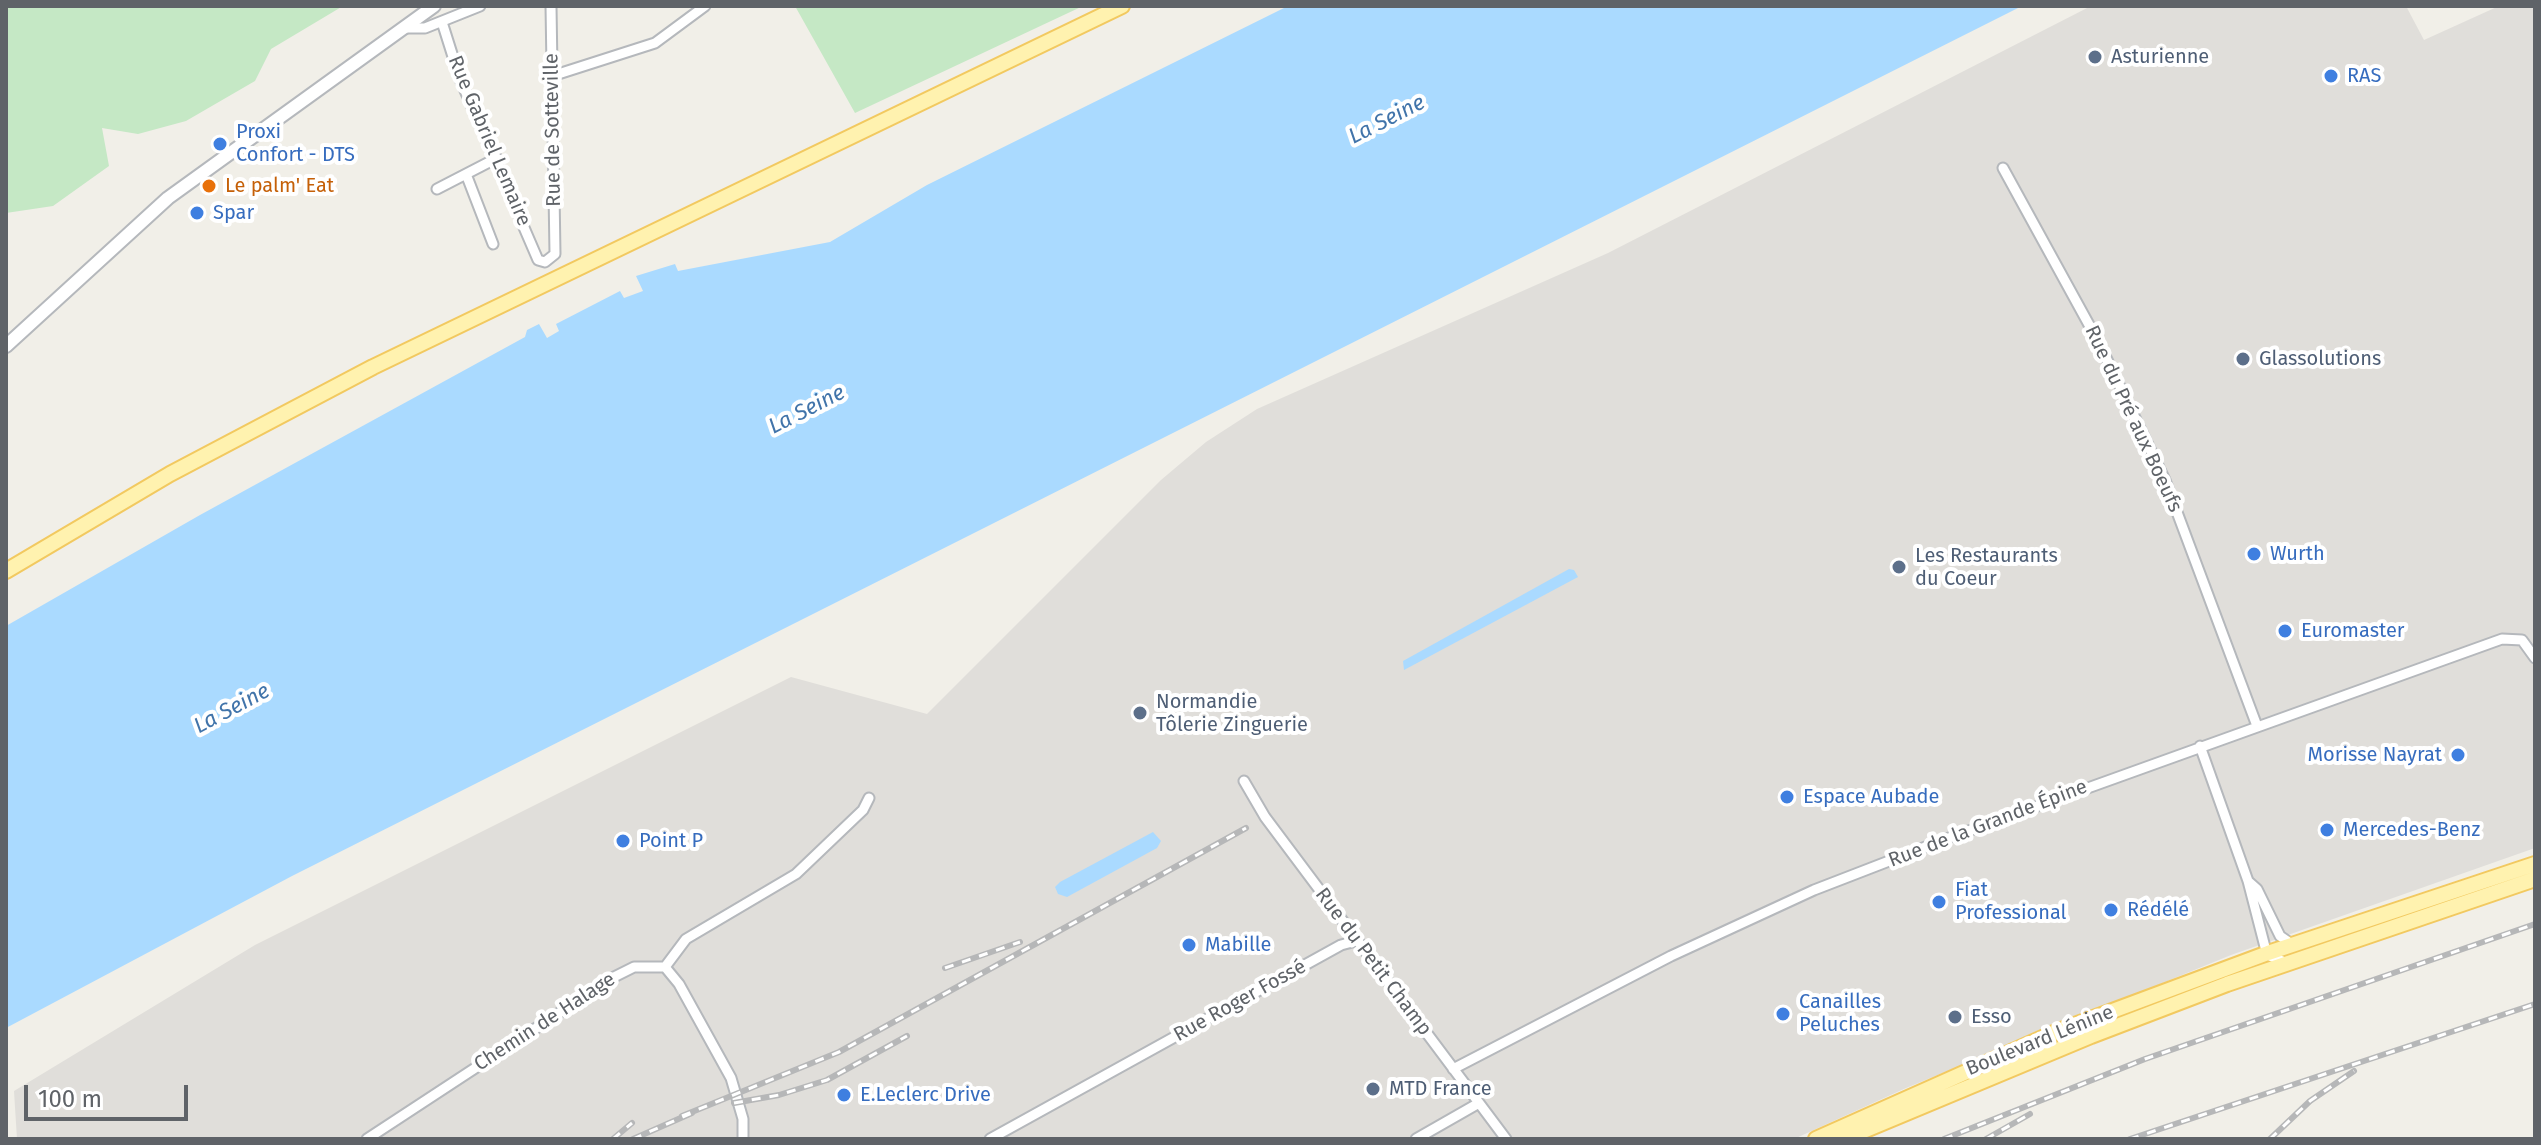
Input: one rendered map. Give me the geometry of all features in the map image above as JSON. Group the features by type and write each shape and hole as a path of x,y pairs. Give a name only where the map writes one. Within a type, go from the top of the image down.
{"main road":[{"path":"6,571 170,474 373,367 1122,6"},
{"name":"Boulevard Lénine","path":"1816,1139 2056,1032 2279,948 2535,864"},
{"name":"Boulevard Lénine","path":"1844,1139 2091,1036 2263,972 2535,879"}],"street":[{"path":"6,346 168,198 434,6"},
{"path":"404,28 415,29 442,22 480,6"},
{"name":"Rue de Sotteville","path":"538,260 545,262 555,254 551,6"},
{"path":"552,76 655,43 705,6"},
{"name":"Rue Gabriel Lemaire","path":"442,22 460,79 497,158 538,260"},
{"path":"437,189 497,158"},
{"name":"Rue du Pré aux Boeufs","path":"2003,168 2099,343 2165,480 2257,726"},
{"path":"466,174 493,244"},
{"name":"Rue de la Grande Épine","path":"1453,1069 1626,977 1783,903 1946,839 2510,637 2527,644 2535,658"},
{"path":"2200,746 2248,881 2279,948 2292,964"},
{"name":"Rue du Petit Champ","path":"1244,781 1356,941 1506,1139"},
{"path":"743,1139 743,1119 731,1078 679,984 665,967 686,939 796,874 863,810 869,798"},
{"path":"2248,881 2257,889 2279,948"},
{"name":"Rue Roger Fossé","path":"990,1139 1341,945 1356,941"},
{"name":"Boulevard Lénine","path":"2263,972 2279,948"},
{"name":"Chemin de Halage","path":"367,1139 614,977 634,967 665,967"},
{"path":"1416,1139 1479,1103"}],"shaded area":[{"path":"2091,6 2406,6 2424,40 2499,6 2535,6 2535,848 2231,955 1906,1088 1794,1139 17,1139 14,1091 255,945 791,677 927,714 1161,480 1206,442 1257,409 1608,253"}],"green space":[{"path":"6,6 343,6 271,49 255,81 186,121 138,134 102,128 109,166 53,206 6,213"},
{"path":"795,6 1083,6 855,113"}],"water":[{"name":"La Seine","path":"1288,6 2022,6 292,876 6,1028 6,626 200,515 525,337 527,330 539,324 547,338 559,331 556,324 620,291 624,298 643,291 636,276 675,264 678,271 830,242 927,185"},
{"path":"1569,569 1574,570 1578,577 1404,670 1403,661"},
{"path":"1153,832 1161,841 1157,848 1067,897 1058,894 1055,887 1060,882"}],"railway":[{"path":"682,1116 839,1052 1246,828"},
{"path":"1944,1139 2145,1059 2535,924"},
{"path":"945,968 1020,942"},
{"path":"2130,1139 2535,1004"},
{"path":"734,1103 779,1095 827,1080 907,1036"},
{"path":"2270,1139 2310,1101 2354,1071"},
{"path":"633,1139 692,1113"},
{"path":"1986,1139 2030,1114"},
{"path":"613,1139 632,1123"}],"place":[{"name":"Asturienne","path":"2095,57"},
{"name":"RAS","path":"2331,76"},
{"name":"Proxi Confort - DTS","path":"220,144"},
{"name":"Le palm' Eat","path":"209,186"},
{"name":"Spar","path":"197,213"},
{"name":"Glassolutions","path":"2243,359"},
{"name":"Wurth","path":"2254,554"},
{"name":"Les Restaurants du Coeur","path":"1899,567"},
{"name":"Euromaster","path":"2285,631"},
{"name":"Normandie Tôlerie Zinguerie","path":"1140,713"},
{"name":"Morisse Nayrat","path":"2458,755"},
{"name":"Espace Aubade","path":"1787,797"},
{"name":"Mercedes-Benz","path":"2327,830"},
{"name":"Point P","path":"623,841"},
{"name":"Fiat Professional","path":"1939,902"},
{"name":"Rédélé","path":"2111,910"},
{"name":"Mabille","path":"1189,945"},
{"name":"Canailles Peluches","path":"1783,1014"},
{"name":"Esso","path":"1955,1017"},
{"name":"MTD France","path":"1373,1089"},
{"name":"E.Leclerc Drive","path":"844,1095"}]}
